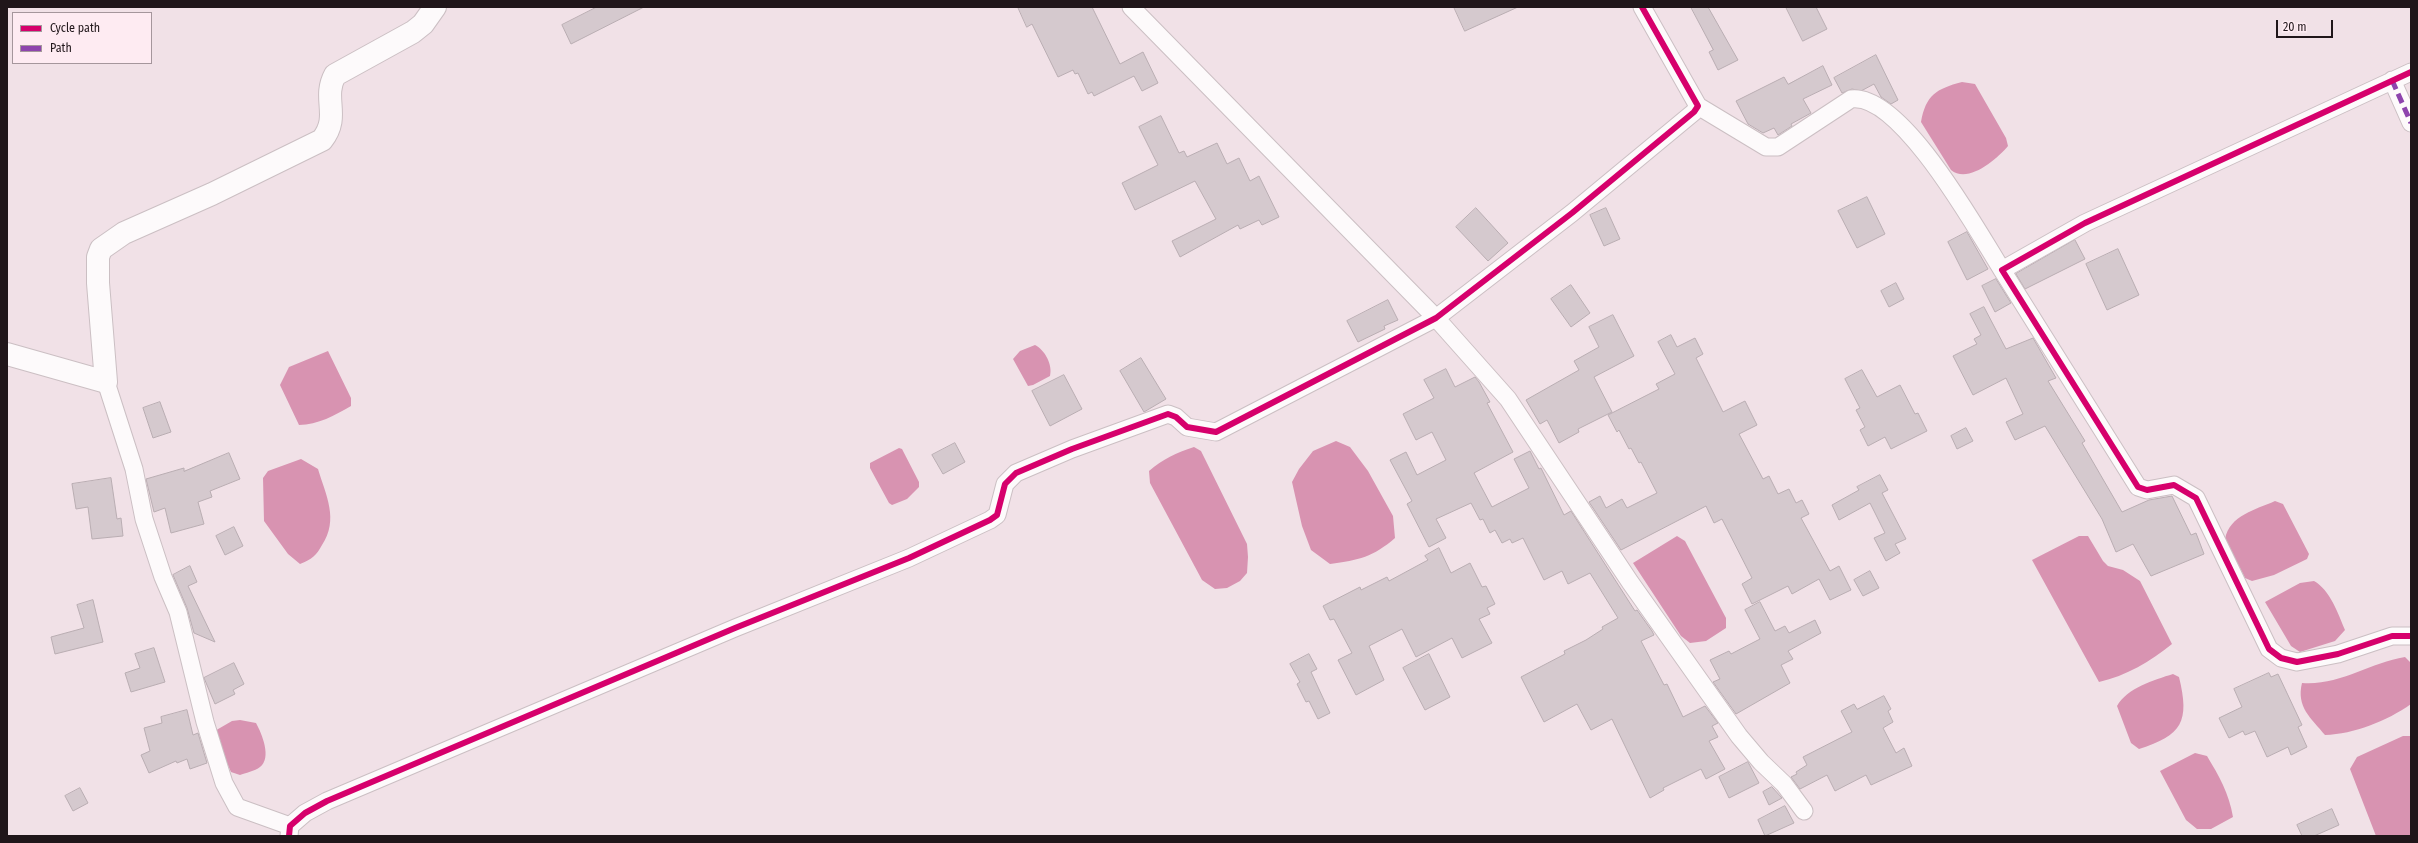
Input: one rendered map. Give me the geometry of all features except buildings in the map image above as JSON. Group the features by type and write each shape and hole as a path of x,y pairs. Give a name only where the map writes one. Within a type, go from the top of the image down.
{"street":[{"path":"435,7 423,24 414,32 335,75 329,85 331,130 322,140 212,194 124,234 101,249 98,257 98,283 106,382 134,469 147,526 163,577 178,612 205,722 224,783 237,807 290,831 305,813 327,801 735,628 909,558 990,520 997,515 1005,484 1009,478 1027,468 1168,414 1176,417 1187,427 1216,432 1436,318 1572,213 1694,112 1698,106"},
{"path":"1131,7 1436,318 1508,399 1630,582 1739,736 1761,762 1784,784 1804,811"},
{"path":"1642,7 1698,106 1766,147 1778,147 1851,99 1859,99 1879,107 1900,123 1940,171 2138,487 2147,490 2174,485 2196,498 2269,649 2281,658 2297,662 2338,654 2392,636 2411,636"},
{"path":"2002,270 2085,223 2411,72"},
{"path":"2392,80 2411,123"},
{"path":"7,354 106,382"}],"shaded area":[{"path":"1962,82 1975,84 2006,138 2008,146 1996,158 1981,168 1973,172 1958,174 1951,170 1921,122 1926,105 1934,94 1945,87"},
{"path":"1035,345 1045,354 1051,372 1050,376 1028,386 1013,359 1020,351"},
{"path":"328,351 351,398 351,406 320,421 306,425 299,425 280,385 289,367"},
{"path":"1336,441 1350,447 1368,471 1393,516 1395,538 1380,550 1365,557 1330,564 1311,550 1302,526 1292,482 1299,469 1313,451"},
{"path":"1194,447 1201,451 1247,544 1247,573 1240,581 1227,588 1215,589 1202,580 1150,483 1149,471 1170,457"},
{"path":"899,448 902,449 919,482 919,487 907,499 892,505 889,503 870,468 870,463"},
{"path":"301,459 318,469 329,507 330,526 327,535 316,555 300,564 288,554 264,521 263,478 268,471"},
{"path":"2275,501 2283,504 2309,554 2307,559 2274,575 2252,581 2245,578 2225,539 2232,524 2244,514"},
{"path":"1677,536 1685,541 1726,618 1726,628 1706,641 1690,643 1681,636 1633,563"},
{"path":"2079,536 2088,536 2103,561 2108,566 2123,570 2140,581 2172,644 2138,667 2119,676 2099,682 2032,560"},
{"path":"2314,581 2325,590 2329,596 2345,630 2335,641 2300,652 2291,646 2265,602 2300,583"},
{"path":"2405,657 2411,663 2411,704 2392,716 2370,726 2347,732 2325,735 2306,712 2301,699 2302,683 2316,683 2341,678 2379,664"},
{"path":"2173,674 2179,677 2182,692 2183,716 2179,725 2165,738 2154,744 2139,749 2131,743 2117,706 2127,694 2134,690 2150,682"},
{"path":"240,720 256,723 261,733 266,752 264,763 260,767 240,775 231,772 213,732 232,721"},
{"path":"2403,736 2411,736 2411,836 2376,836 2350,769 2357,757"},
{"path":"2195,753 2207,756 2216,771 2229,800 2233,817 2211,829 2197,829 2186,820 2160,771"}],"marked path":[{"path":"2392,80 2411,123"}],"cycle path":[{"path":"289,836 290,826 305,813 327,801 735,628 909,558 990,520 997,515 1005,484 1016,473 1072,449 1168,414 1176,417 1187,427 1216,432 1436,318 1572,213 1694,112 1698,106 1642,7"},
{"path":"2411,72 2085,223 2002,270 2138,487 2147,490 2174,485 2196,498 2269,649 2281,658 2297,662 2338,654 2392,636 2411,636"}]}
